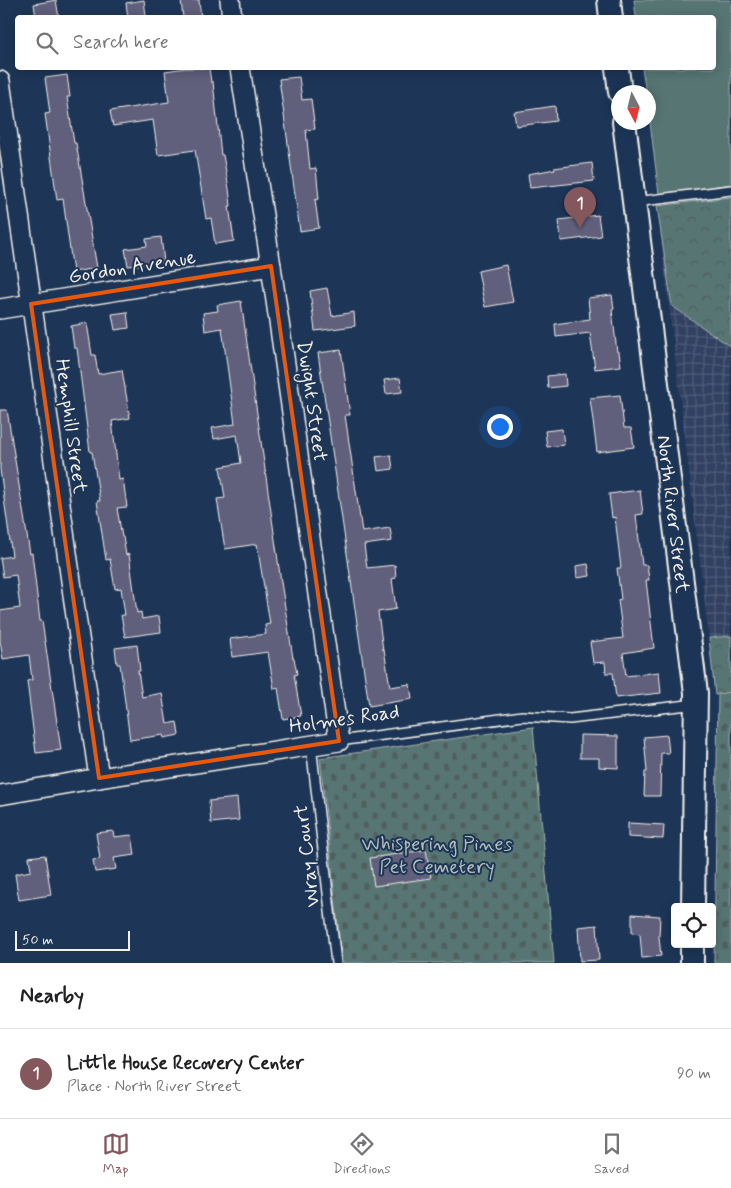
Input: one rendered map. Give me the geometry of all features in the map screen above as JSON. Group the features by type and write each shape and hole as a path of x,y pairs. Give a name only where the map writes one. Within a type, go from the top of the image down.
{"street":[{"path":"230,0 232,15"},
{"path":"609,0 611,15"},
{"name":"Dwight Street","path":"240,70 271,266 339,741"},
{"path":"617,70 619,85"},
{"name":"Hemphill Street","path":"0,81 99,778"},
{"name":"North River Street","path":"625,130 696,693 693,903"},
{"name":"Gordon Avenue","path":"0,309 271,266"},
{"name":"Holmes Road","path":"0,795 339,741"},
{"path":"692,948 692,963"}],"lane":[{"path":"634,202 731,190"},
{"name":"Holmes Road","path":"339,741 522,716 570,719 696,704"},
{"name":"Wray Court","path":"311,744 336,963"}],"highlighted area":[{"path":"271,266 339,741 99,778 31,304"}],"shaded area":[{"path":"731,197 731,636 709,638 657,206"}],"green space":[{"path":"634,0 731,0 731,184 659,194 651,130 656,130 656,85 645,85 642,70 716,70 716,15 636,15"},
{"path":"731,197 731,347 672,306 657,206"},
{"path":"731,636 731,693 715,695 709,638"},
{"path":"731,692 731,963 714,963 714,948 716,948 718,694"},
{"name":"Whispering Pines Pet Cemetery","path":"533,727 554,963 342,963 320,758"}],"building":[{"path":"56,0 58,15 36,15 34,4"},
{"path":"144,0 146,15 128,15 126,3"},
{"path":"181,0 199,0 201,15 183,15"},
{"path":"209,70 211,82 213,82 221,155 223,155 229,189 231,206 229,206 234,241 215,244 211,218 206,219 195,150 158,155 153,120 113,126 110,111 169,102 165,71"},
{"path":"67,75 70,97 67,97 74,143 76,143 97,268 73,272 63,199 57,200 45,114 50,113 45,78"},
{"path":"299,77 302,100 311,99 315,129 306,130 310,169 316,168 319,199 315,200 319,228 300,231 279,79"},
{"path":"555,106 556,121 516,126 514,112"},
{"path":"592,163 594,181 530,188 528,174 554,168"},
{"path":"598,215 601,236 561,241 559,220"},
{"path":"161,237 164,262 128,266 125,249 147,246 146,239"},
{"path":"506,265 513,302 485,307 478,271"},
{"path":"327,288 332,316 354,312 355,326 315,331 310,291"},
{"path":"612,295 617,352 619,352 621,366 595,369 590,333 556,337 555,324 590,319 588,298"},
{"path":"241,301 281,582 297,674 294,675 301,716 283,719 278,688 274,689 268,652 232,657 230,639 266,634 265,625 270,624 257,544 225,549 217,499 225,498 220,467 241,463 237,435 214,439 212,428 235,424 222,328 205,331 203,313 218,311 217,305"},
{"path":"127,312 129,328 115,330 112,314"},
{"path":"87,323 92,355 95,355 98,374 122,370 130,418 112,421 119,480 123,479 127,507 117,508 126,555 129,554 137,613 141,612 142,619 159,616 161,632 125,637 121,615 125,615 121,588 115,589 110,559 106,560 97,501 100,501 92,452 90,452 77,348 74,348 71,326"},
{"path":"341,350 350,415 345,415 362,532 390,528 392,541 364,545 367,568 395,565 396,578 392,579 396,609 378,612 390,687 410,684 412,699 369,706 318,353"},
{"path":"565,374 566,386 548,388 547,376"},
{"path":"400,378 402,392 386,394 384,380"},
{"path":"620,395 624,428 631,428 634,447 597,452 590,398"},
{"path":"0,410 7,410 30,554 32,553 40,621 42,621 61,750 36,753 27,681 32,680 29,655 3,659 0,641 0,611 20,608 16,575 3,577 0,558 12,556 0,469"},
{"path":"562,429 564,445 547,447 545,431"},
{"path":"391,455 393,469 378,471 376,457"},
{"path":"640,490 643,514 636,515 642,565 647,565 649,580 646,580 654,648 623,653 626,676 659,672 661,693 616,698 613,673 606,673 605,662 593,663 590,642 623,638 618,600 621,599 617,568 621,568 615,517 612,518 609,494"},
{"path":"588,564 590,576 577,578 576,566"},
{"path":"137,645 142,697 162,693 167,724 177,722 179,735 164,738 163,735 130,740 120,664 117,664 115,648"},
{"path":"580,735 618,736 618,768 599,767 599,758 580,758"},
{"path":"667,735 669,753 661,753 660,796 644,796 645,772 647,772 644,737"},
{"path":"237,798 239,820 211,823 209,801"},
{"path":"628,823 664,825 663,839 628,837"},
{"path":"113,831 114,837 132,835 135,855 114,858 116,869 95,872 93,860 100,859 96,833"},
{"path":"426,850 431,878 374,886 370,858"},
{"path":"45,855 51,895 19,900 15,874 31,871 29,857"},
{"path":"632,914 660,916 659,937 661,956 642,958 640,934 632,933"},
{"path":"597,925 599,960 580,961 578,927"}],"place":[{"name":"Little House Recovery Center","path":"580,228"}]}
